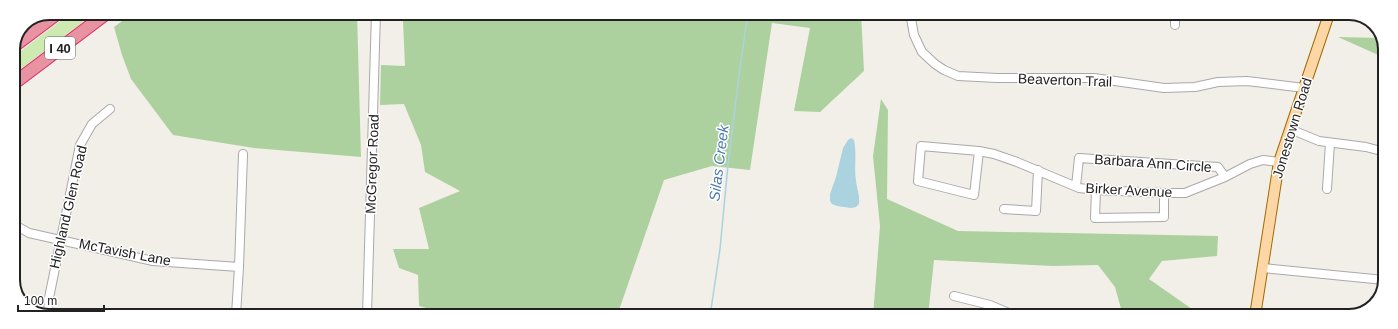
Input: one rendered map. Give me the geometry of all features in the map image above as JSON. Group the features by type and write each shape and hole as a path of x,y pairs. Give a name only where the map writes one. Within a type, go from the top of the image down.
{"highway":[{"name":"I 40","path":"22,40 49,20"},
{"name":"I 40","path":"20,79 98,20"}],"main road":[{"name":"Jonestown Road","path":"1256,309 1279,162 1327,20"}],"street":[{"name":"McGregor Road","path":"367,309 376,20"},
{"name":"Beaverton Trail","path":"911,20 914,35 922,52 935,64 951,74 958,76 997,78 1094,78 1164,88 1195,87 1218,82 1247,81 1304,88"},
{"path":"1175,20 1175,25"},
{"name":"Highland Glen Road","path":"47,309 80,145 92,124 110,109"},
{"path":"1290,129 1315,140 1366,147 1378,150"},
{"path":"1327,189 1330,143"},
{"name":"Birker Avenue","path":"979,151 974,195 918,181 921,146 979,151 994,154 1076,186 1096,190 1185,193 1225,177 1250,164 1263,160 1279,162"},
{"path":"236,309 243,154"},
{"name":"Barbara Ann Circle","path":"1076,186 1079,158 1218,167 1225,177"},
{"path":"1004,209 1036,211 1038,170"},
{"path":"1096,190 1095,218 1164,217 1164,193"},
{"name":"McTavish Lane","path":"20,228 29,233 153,261 239,267"},
{"path":"1263,268 1378,279"},
{"path":"954,296 990,305 999,309"}],"green space":[{"path":"62,20 86,20 20,70 20,52"},
{"path":"124,20 357,20 361,157 254,148 173,135 131,79 114,27"},
{"path":"861,20 864,71 820,112 794,111 810,28 772,23 750,170 712,166 664,180 619,309 430,309 419,306 418,275 399,268 393,249 429,249 419,208 460,191 425,172 421,145 404,104 380,105 381,65 405,66 403,21"},
{"path":"1338,37 1376,38 1378,55"},
{"path":"881,99 888,110 887,199 958,231 1218,236 1217,256 1162,261 1149,279 1192,309 1121,309 1115,287 1098,265 1053,266 934,260 929,309 874,309 880,226 873,156"}],"water":[{"path":"851,138 854,140 855,145 855,176 859,195 859,204 856,207 851,208 832,204 830,201 830,194 843,148"}],"waterway":[{"name":"Silas Creek","path":"711,309 720,249 728,165 747,20"}]}
